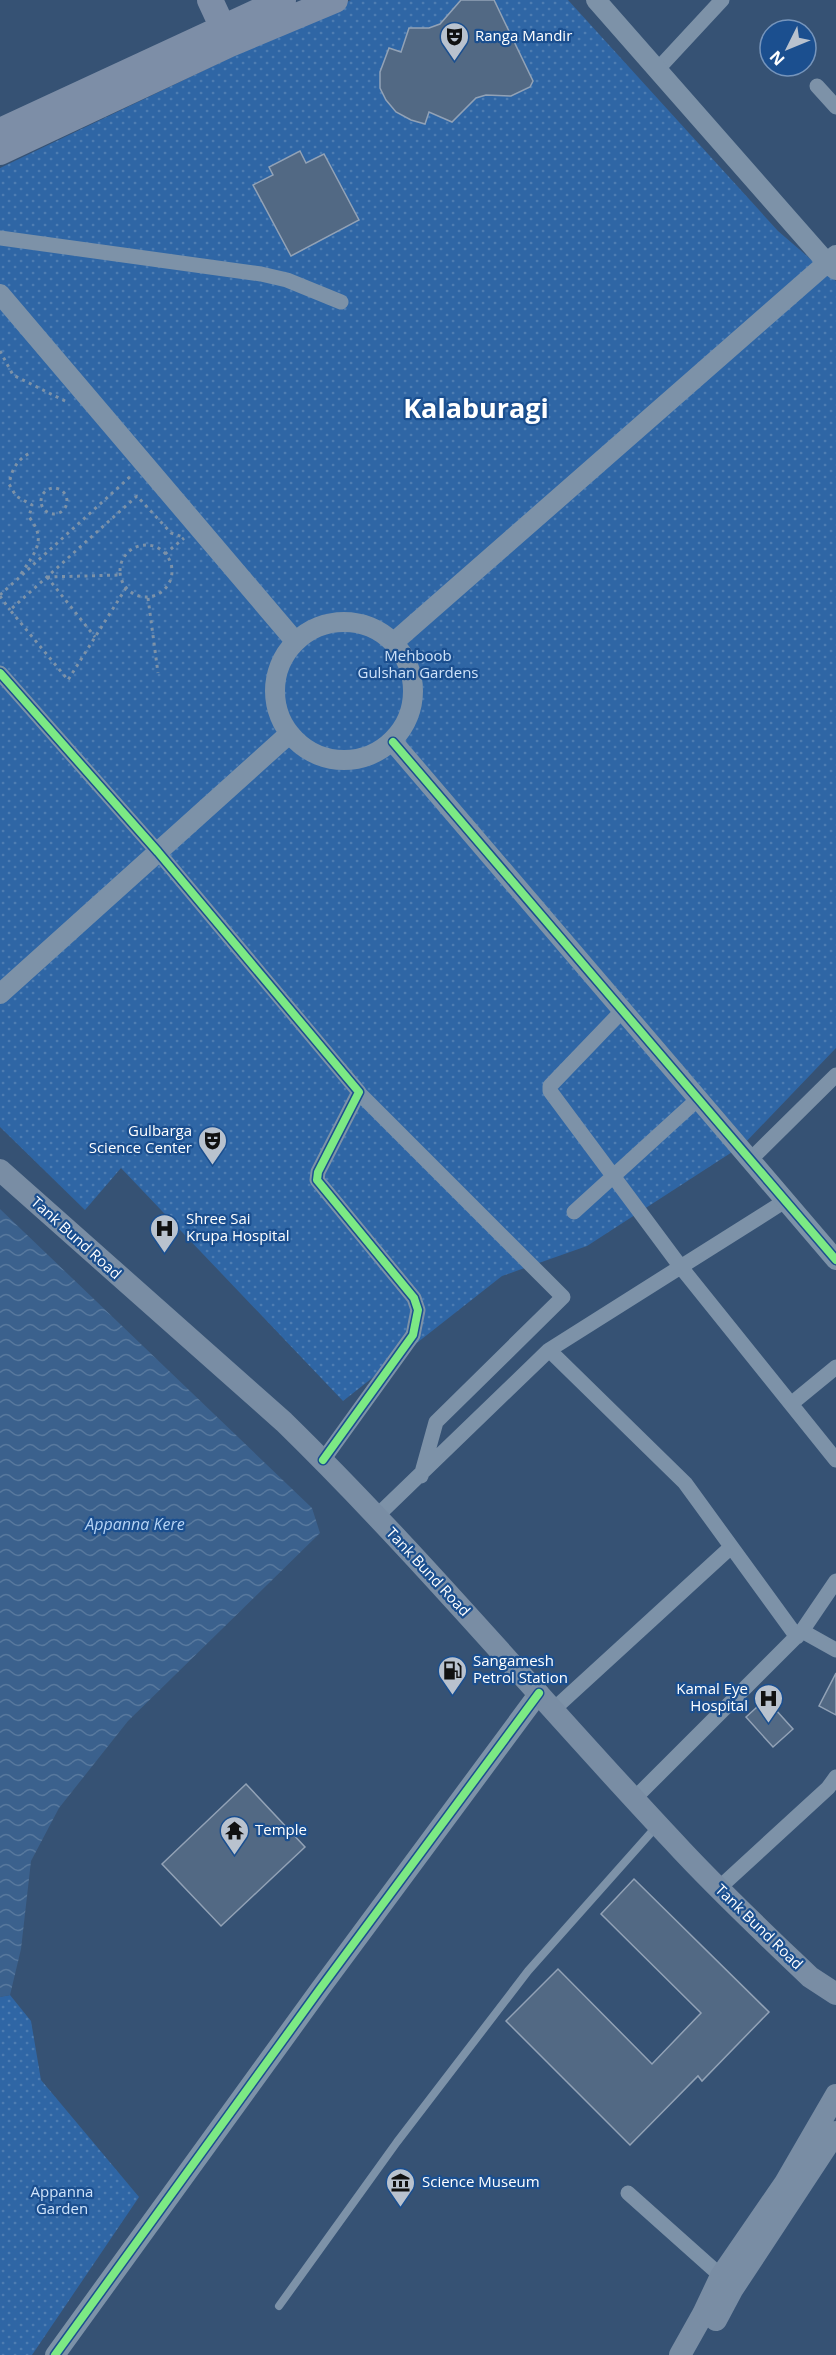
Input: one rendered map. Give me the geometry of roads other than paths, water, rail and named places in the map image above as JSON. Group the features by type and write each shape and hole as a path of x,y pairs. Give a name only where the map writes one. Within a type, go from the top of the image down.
{"main road":[{"path":"210,0 232,26"},
{"path":"0,152 283,0"},
{"path":"0,131 232,26 335,0"},
{"name":"Tank Bund Road","path":"0,1170 284,1422 323,1460 377,1516 658,1825 810,1977 836,1994"},
{"path":"680,2355 721,2276 785,2183 836,2095"},
{"path":"698,2355 732,2290 836,2132"}],"street":[{"path":"393,643 833,263 596,0"},
{"path":"657,70 722,0"},
{"path":"817,86 836,107"},
{"path":"0,238 268,275 287,280 341,302"},
{"path":"0,294 296,641"},
{"path":"346,621 378,630 402,652 414,681 410,716 393,742 368,757 340,761 313,754 289,734 275,705 275,678 289,647 296,641 309,630 332,622 346,621"},
{"path":"0,673 158,852 359,1093 563,1296 436,1422 421,1476"},
{"path":"0,994 289,734"},
{"path":"393,742 836,1260"},
{"path":"622,1011 549,1088 680,1266 836,1460"},
{"path":"750,1160 836,1075"},
{"path":"323,1460 413,1335 418,1310 414,1299 317,1180 318,1172 359,1093"},
{"path":"574,1212 698,1099"},
{"path":"377,1516 549,1350 785,1201"},
{"path":"549,1350 684,1483 800,1634 836,1650"},
{"path":"791,1404 836,1367"},
{"path":"554,1709 731,1547"},
{"path":"634,1799 800,1634 836,1581"},
{"path":"55,2355 320,1989 539,1693"},
{"path":"719,1888 828,1788 836,1777"},
{"path":"628,2193 721,2276"}],"lane":[{"path":"279,2306 397,2142 528,1971 658,1825"}],"water":[{"name":"Appanna Kere","path":"0,1209 312,1508 320,1533 128,1721 59,1808 31,1861 21,1949 10,1995 0,1997"}],"place":[{"name":"Ranga Mandir","path":"454,62"},
{"name":"Gulbarga Science Center","path":"213,1166"},
{"name":"Shree Sai Krupa Hospital","path":"165,1254"},
{"name":"Sangamesh Petrol Station","path":"452,1696"},
{"name":"Kamal Eye Hospital","path":"769,1724"},
{"name":"Temple","path":"234,1856"},
{"name":"Science Museum","path":"401,2208"}],"district":[{"name":"Kalaburagi","path":"476,409"}],"park label":[{"name":"Mehboob Gulshan Gardens","path":"418,664"},
{"name":"Appanna Garden","path":"62,2200"}]}
